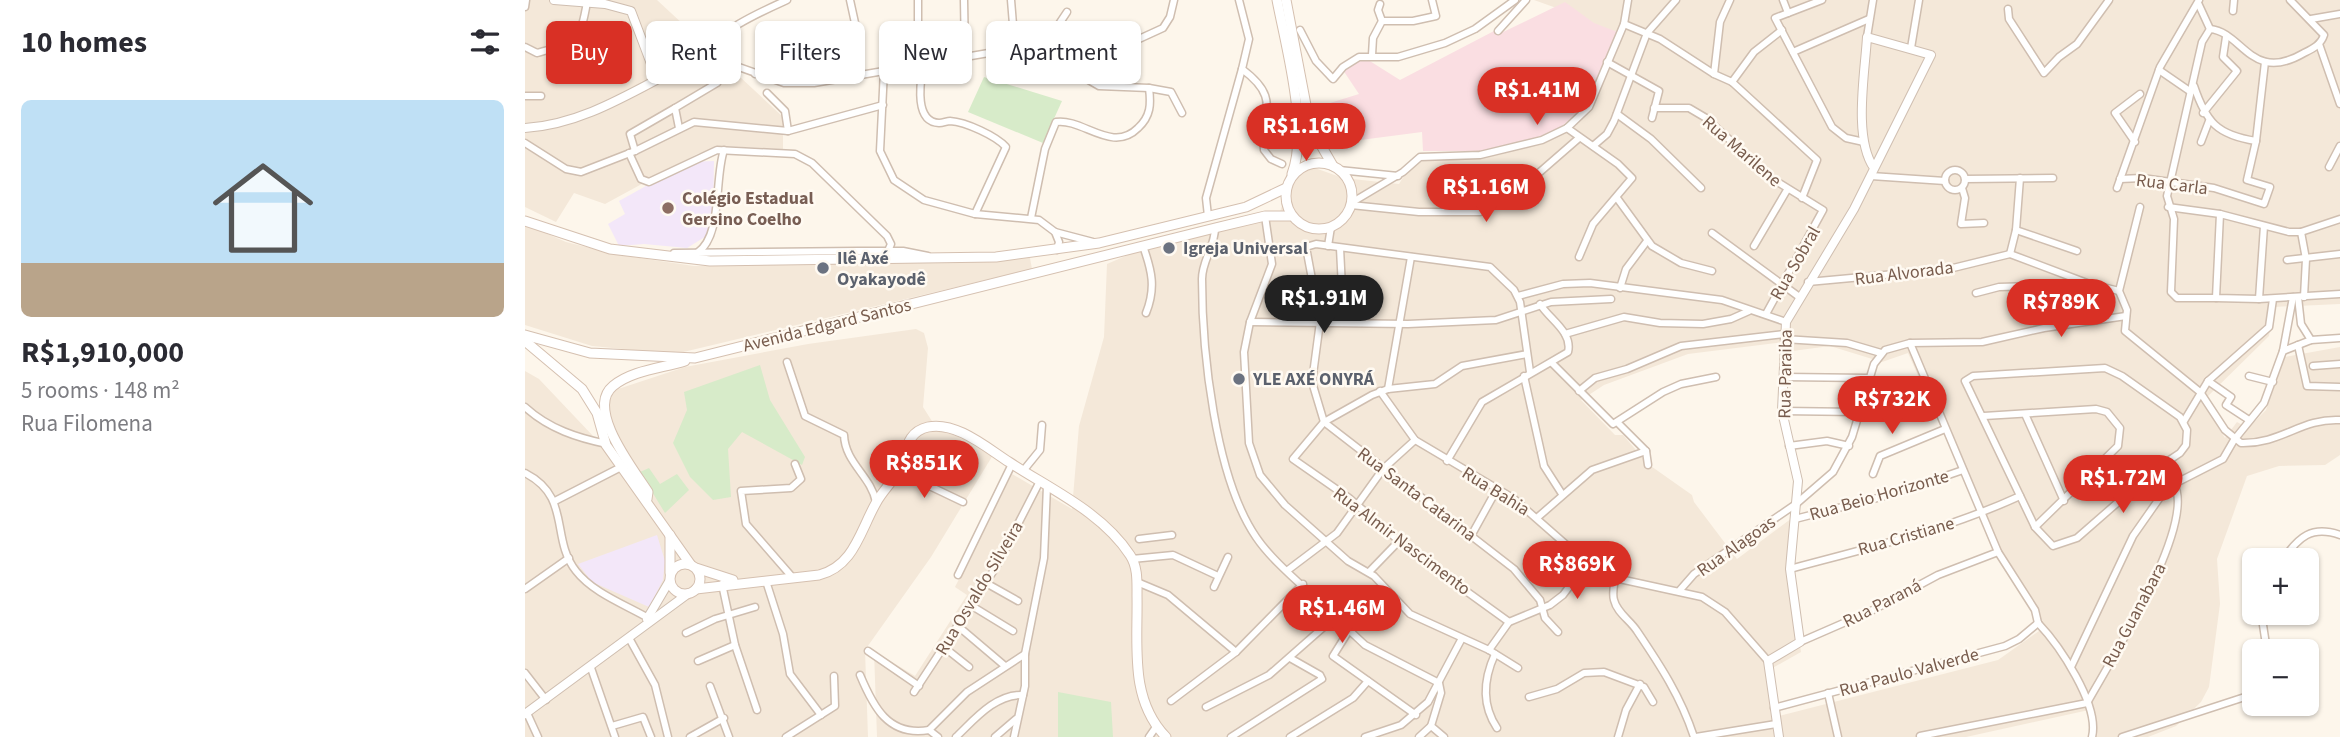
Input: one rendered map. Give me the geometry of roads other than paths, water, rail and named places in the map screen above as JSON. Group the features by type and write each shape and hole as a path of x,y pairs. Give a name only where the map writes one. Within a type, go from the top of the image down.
{"main road":[{"path":"1277,0 1299,142 1285,199 1290,216 1311,228 1331,227 1346,214 1351,204 1347,179 1318,144 1307,114 1286,0"},
{"path":"1299,142 1309,149 1318,144"},
{"path":"1291,178 1310,164 1336,168"},
{"path":"525,220 595,245 710,261 933,259 1055,252 1246,207 1286,188"},
{"path":"1273,195 1282,206 1279,215"},
{"name":"Avenida Edgard Santos","path":"525,335 590,353 695,358 1265,216 1290,216"},
{"path":"525,341 582,389 640,495 647,499 693,566 700,580 692,591"},
{"path":"610,442 604,406 611,387 631,376 695,358"},
{"path":"670,533 670,578 676,591 825,573 841,564 857,543 876,502 900,468 908,440 914,433 938,426 963,434 1100,521 1132,559 1137,582 1139,685 1144,705 1156,727 1166,737"},
{"path":"670,578 678,565 693,566 719,577 745,582"}],"street":[{"path":"525,7 526,0"},
{"path":"554,0 587,2 631,11 646,48"},
{"path":"741,25 787,0"},
{"path":"851,0 855,21"},
{"path":"918,0 919,21"},
{"path":"964,0 964,21"},
{"path":"1011,0 1013,21"},
{"path":"1141,38 1163,28 1170,17 1174,0"},
{"path":"1208,216 1206,198 1249,39 1239,0"},
{"path":"1382,21 1413,21 1436,16 1432,0"},
{"path":"1300,30 1317,61 1333,79 1351,60 1372,55 1398,57 1445,43 1475,29 1515,0"},
{"path":"1498,30 1526,0"},
{"path":"1351,204 1398,176 1420,157 1480,155 1542,140 1567,128 1586,111 1624,24 1628,0"},
{"path":"1593,146 1607,134 1617,114 1647,33 1676,0"},
{"path":"1714,74 1720,22 1730,0"},
{"path":"1783,0 1788,13"},
{"path":"1822,0 1776,16 1832,127 1846,138 1864,142"},
{"path":"1873,0 1867,37 1862,121 1872,172 1945,181"},
{"path":"1867,37 1911,48 1919,0"},
{"path":"2233,11 2234,0"},
{"path":"2199,1 2210,29 2265,62 2288,60 2319,44 2324,36 2311,19 2290,0"},
{"path":"2008,9 2009,19 2044,73 2059,57 2077,44 2107,1"},
{"path":"2117,188 2159,70 2199,1"},
{"path":"525,47 537,53 574,40 582,31 587,2"},
{"path":"1372,55 1373,38 1382,21 1378,10 1380,4"},
{"path":"1061,21 1067,12"},
{"path":"2311,19 2340,14"},
{"path":"1793,52 1869,19"},
{"path":"1624,24 1647,33 1732,82 1818,162 1802,198"},
{"path":"1732,82 1754,52 1780,27"},
{"path":"2210,29 2202,42 2193,89 2168,184 2168,207 2174,219 2171,292 2177,298 2217,299 2273,299 2340,294"},
{"path":"2203,113 2237,71 2223,57 2226,37"},
{"path":"2319,44 2340,104"},
{"name":"Rua Paraiba","path":"1800,642 1790,569 1798,481 1782,411 1786,322 1798,296 1872,172 1931,55 1911,48"},
{"path":"1607,62 1659,91 1652,118"},
{"path":"2159,70 2193,89 2209,121 2232,136 2256,141 2265,62"},
{"path":"741,68 755,74"},
{"path":"1241,69 1265,94 1269,108 1264,150 1271,159 1282,164"},
{"path":"525,128 567,122 647,84"},
{"path":"715,84 631,134 632,152 641,179 649,182 703,155 724,150 795,154 806,159 887,236 891,244 888,251"},
{"path":"884,84 880,151 891,176 918,198 975,214 1031,218 1043,222 1055,232 1099,243"},
{"path":"920,84 921,104 930,118 939,123 950,121 965,125 1006,147 975,214"},
{"path":"1096,84 1171,92 1182,113"},
{"path":"1031,218 1045,149 1056,122 1109,137 1127,136 1139,127 1150,113 1149,88"},
{"path":"767,93 785,111 788,131"},
{"path":"2135,142 2115,113 2140,94"},
{"path":"525,96 541,96"},
{"path":"525,144 576,173 632,152 679,128 703,122 788,131 883,105"},
{"path":"675,108 679,128"},
{"name":"Rua Marilene","path":"1654,108 1689,108 1706,118 1759,169 1824,212"},
{"path":"1617,114 1650,139 1701,188"},
{"path":"2201,142 2209,121"},
{"path":"1567,128 1630,175 1631,180 1593,224 1579,257"},
{"path":"1351,204 1419,212 1480,212 1497,181 1532,178 1579,138"},
{"name":"Rua Carla","path":"2120,179 2142,178 2168,184 2214,188 2264,204 2270,187 2247,180 2256,141"},
{"path":"2329,167 2340,146"},
{"path":"697,253 706,245 713,230 717,177 724,150"},
{"path":"1336,168 1398,176"},
{"path":"1945,181 1948,173 1955,170 1965,179 2053,178"},
{"path":"2019,178 2016,230 2010,254 2119,291"},
{"path":"1965,179 1962,188 1965,198 1961,224 1985,223"},
{"path":"1945,181 1950,189 1962,188"},
{"path":"1754,246 1787,190"},
{"path":"1617,198 1647,242 1671,259 1712,271"},
{"path":"2140,207 2119,291 2126,305 2125,331 2200,392 2225,430 2241,443 2273,441 2309,423 2340,420"},
{"path":"2168,207 2220,214 2264,226 2301,232 2340,219"},
{"name":"Rua Sobral","path":"1766,314 1824,212"},
{"path":"2217,299 2220,214"},
{"path":"1265,216 1272,264 1250,322 1244,374 1251,456 1260,475 1276,496 1348,562 1369,572 1416,618 1492,652 1518,668"},
{"path":"2259,299 2264,226"},
{"path":"1328,246 1331,227"},
{"path":"1216,228 1214,246 1204,265 1202,279 1204,346 1220,447 1236,498 1255,536 1348,632 1365,645 1439,683"},
{"path":"2016,230 2077,251"},
{"path":"1055,232 1059,242 1055,252"},
{"path":"2071,667 2133,536 2161,496 2175,484 2217,464 2264,403 2283,351 2298,297 2305,259 2301,232"},
{"path":"1712,233 1798,296"},
{"path":"1620,288 1626,269 1647,242"},
{"path":"1143,246 1153,279 1152,296 1146,313"},
{"path":"1527,354 1462,366 1435,384 1384,390 1324,422 1312,382 1319,322 1306,247 1328,246 1490,267 1518,296 1524,313 1527,354 1527,374 1544,466 1562,494"},
{"path":"1340,248 1342,288"},
{"path":"654,254 888,251 920,253 933,259"},
{"name":"Rua Alvorada","path":"1808,282 1949,270 2010,254"},
{"path":"2287,260 2340,254"},
{"path":"1384,390 1411,257"},
{"path":"1518,296 1578,282 1707,298 1786,322"},
{"path":"1976,293 1999,287 2033,286 2105,318"},
{"path":"2298,297 2301,324 2311,340"},
{"path":"1250,322 1399,323 1496,320 1524,313 1539,304 1559,300 1611,299"},
{"path":"2184,421 2122,376 2105,368 1973,376 1966,378 1965,383 1984,416 2035,527 2053,545 2077,538 2156,469 2180,453 2187,437 2184,421 2200,392 2208,381 2269,327 2273,299"},
{"path":"1447,461 1482,402 1568,352 1569,342 1565,334 1539,304"},
{"path":"1565,334 1624,317 1660,323 1703,324 1749,311"},
{"path":"1579,391 1595,378 1627,369 1681,346 1784,337 1846,343 1881,353 1910,343 1993,340 2126,316"},
{"path":"2283,351 2311,340 2340,338"},
{"path":"1910,343 1998,552 2035,610 2038,623 2071,667 2087,703 2093,723 2092,737"},
{"path":"2298,345 2307,386 2340,387"},
{"name":"Rua Alagoas","path":"1680,590 1704,567 1796,505 1833,472 1849,446 1869,378 1881,353"},
{"path":"787,362 805,416 844,435 847,454 869,485 876,502"},
{"path":"1552,363 1609,422 1618,423 1646,452 1648,464"},
{"path":"2313,366 2340,363"},
{"path":"2249,376 2273,382"},
{"path":"1618,423 1663,392 1716,377"},
{"path":"1784,377 1869,378"},
{"path":"2208,381 2231,397 2226,405 2249,420"},
{"name":"Rua Bahia","path":"1384,390 1415,440 1538,517 1587,563 1615,579 1680,590 1702,597 1725,612 1768,661"},
{"path":"525,407 558,429 610,442"},
{"path":"1984,416 2096,409 2108,412 2120,428 2118,446 2035,527"},
{"path":"1782,411 1859,412"},
{"path":"2025,414 2064,501"},
{"name":"Rua Almir Nascimento","path":"1324,422 1302,445 1294,462 1356,504 1398,542 1509,622"},
{"name":"Rua Santa Catarina","path":"1324,422 1514,569 1540,600 1549,624 1558,632"},
{"path":"1023,471 1040,450 1042,425"},
{"path":"1873,474 1880,456 1945,429"},
{"path":"1288,570 1328,542 1343,526 1383,469 1415,440"},
{"path":"1789,446 1827,441 1849,446"},
{"path":"1538,517 1592,470 1646,452"},
{"path":"793,578 745,524 741,491 791,488 801,480 800,471 795,464"},
{"path":"958,575 1012,464"},
{"path":"555,501 625,465"},
{"path":"900,468 946,471"},
{"path":"900,468 963,502"},
{"name":"Rua Beio Horizonte","path":"1795,519 1893,494 1963,470"},
{"path":"525,473 538,480 555,501 569,558 584,579 650,619"},
{"path":"1014,737 1023,695 1025,654 1044,558 1043,484"},
{"name":"Rua Osvaldo Silveira","path":"868,651 916,689 972,606 1043,484"},
{"name":"Rua Guanabara","path":"2087,703 2159,574 2175,525 2179,495 2175,484"},
{"path":"1471,536 1497,489"},
{"name":"Rua Cristiane","path":"1790,569 1981,514 2020,496"},
{"path":"2291,548 2306,534 2323,530 2340,535"},
{"path":"1139,539 1172,535"},
{"path":"1369,572 1398,542"},
{"name":"Rua Paraná","path":"1768,661 1800,642 1871,611 1938,575 1998,552"},
{"path":"1132,559 1173,555 1218,576"},
{"path":"1213,587 1227,557"},
{"path":"525,589 569,558"},
{"path":"1497,728 1485,694 1492,652 1509,622 1542,608 1563,595 1587,563"},
{"path":"650,619 670,578"},
{"path":"1615,579 1613,591 1616,607 1635,628 1671,682 1695,737 1776,723"},
{"path":"766,581 783,634 790,674 821,715"},
{"path":"1137,582 1168,595 1237,652"},
{"path":"986,583 1018,601"},
{"path":"722,584 735,645 757,710"},
{"path":"1171,701 1237,652 1303,584"},
{"path":"538,737 526,714 591,668 650,619 692,591"},
{"path":"1395,600 1348,632 1333,655 1416,715"},
{"path":"972,606 1013,631"},
{"path":"686,633 755,607"},
{"path":"1206,707 1262,680 1335,617"},
{"name":"Rua Paulo Valverde","path":"1774,708 2005,646 2019,639 2038,623"},
{"path":"958,627 1005,666"},
{"path":"633,635 655,685 668,737"},
{"path":"1365,737 1401,725 1416,715 1428,702 1461,640"},
{"path":"698,661 735,645"},
{"path":"945,648 969,667"},
{"path":"860,675 873,706 889,724 908,732 929,730 967,692 1025,654"},
{"path":"1231,737 1322,679 1290,658"},
{"path":"1768,661 1779,737"},
{"path":"591,668 615,737"},
{"path":"525,673 546,700"},
{"path":"1529,697 1557,689 1584,673 1611,674 1640,684 1648,690 1653,702"},
{"path":"786,737 837,703 834,676"},
{"path":"1290,737 1353,698 1368,681"},
{"path":"1419,737 1431,726 1441,693 1439,683"},
{"path":"1618,737 1626,710 1640,684"},
{"path":"710,686 729,737"},
{"path":"1828,693 1838,737"},
{"path":"955,737 985,709 1003,698 1023,695"},
{"path":"2122,737 2242,698"},
{"path":"1920,736 2087,703"},
{"path":"612,726 643,718 651,737"},
{"path":"689,737 724,718"},
{"path":"995,737 1016,719"},
{"path":"1431,726 1444,737"},
{"path":"1149,737 1156,727"},
{"path":"929,730 938,737"}],"place":[{"name":"Colégio Estadual Gersino Coelho","path":"668,208"},
{"name":"Igreja Universal","path":"1169,248"},
{"name":"Ilê Axé Oyakayodê","path":"823,268"},
{"name":"YLE AXÉ ONYRÁ","path":"1239,379"}]}
